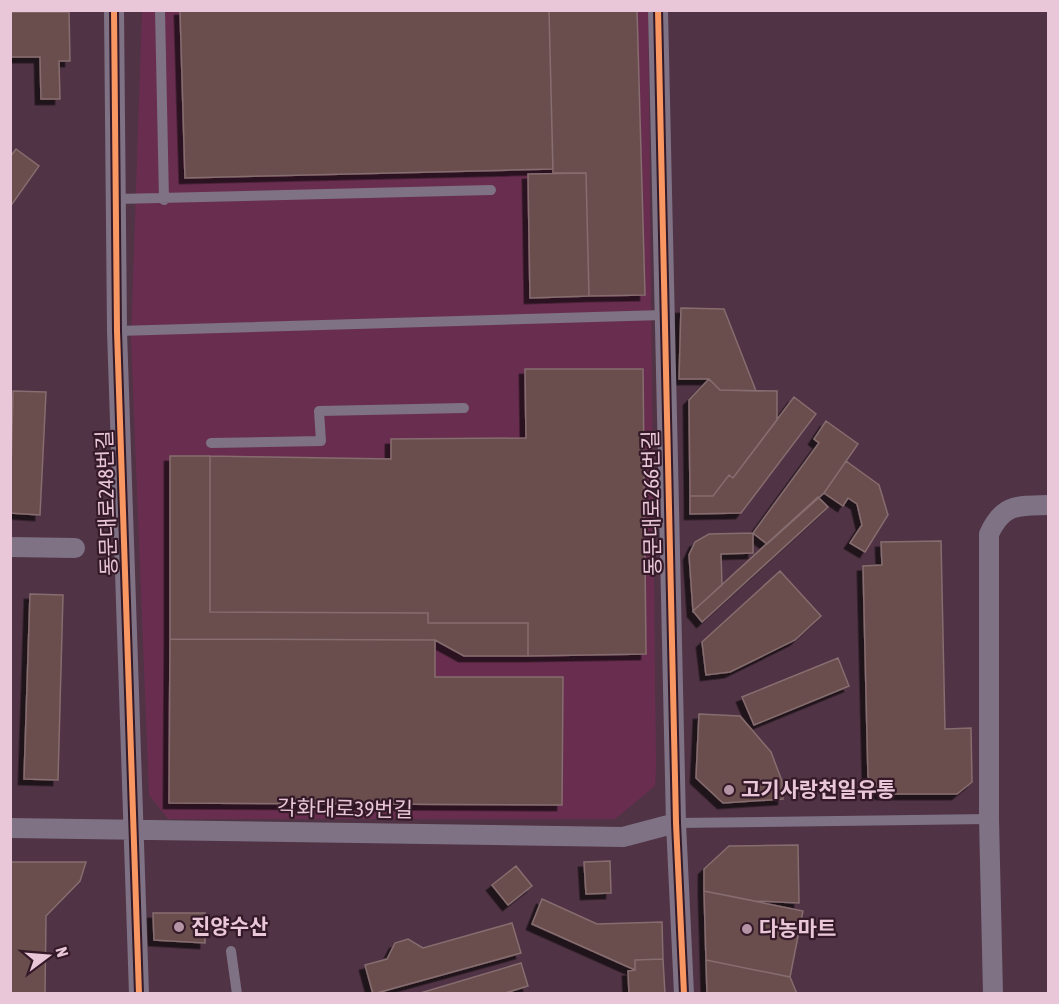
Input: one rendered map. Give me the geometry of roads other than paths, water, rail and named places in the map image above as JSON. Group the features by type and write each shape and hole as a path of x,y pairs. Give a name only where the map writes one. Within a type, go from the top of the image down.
{"street":[{"name":"동문대로248번길","path":"114,10 117,332 136,831 139,993"},
{"name":"동문대로266번길","path":"658,10 676,823 684,993"},
{"path":"993,993 989,819 989,534 998,517 1015,506 1048,506"},
{"path":"10,547 75,548"},
{"name":"각화대로39번길","path":"10,828 623,837 676,823"}],"lane":[{"path":"160,10 164,200"},
{"path":"117,199 164,200 490,190"},
{"path":"117,332 663,315"},
{"path":"211,443 321,441 320,411 464,408"},
{"path":"676,823 989,819"},
{"path":"231,951 237,993"}],"place":[{"name":"고기사랑천일유통","path":"729,790"},
{"name":"진양수산","path":"179,927"},
{"name":"다농마트","path":"747,929"}]}
